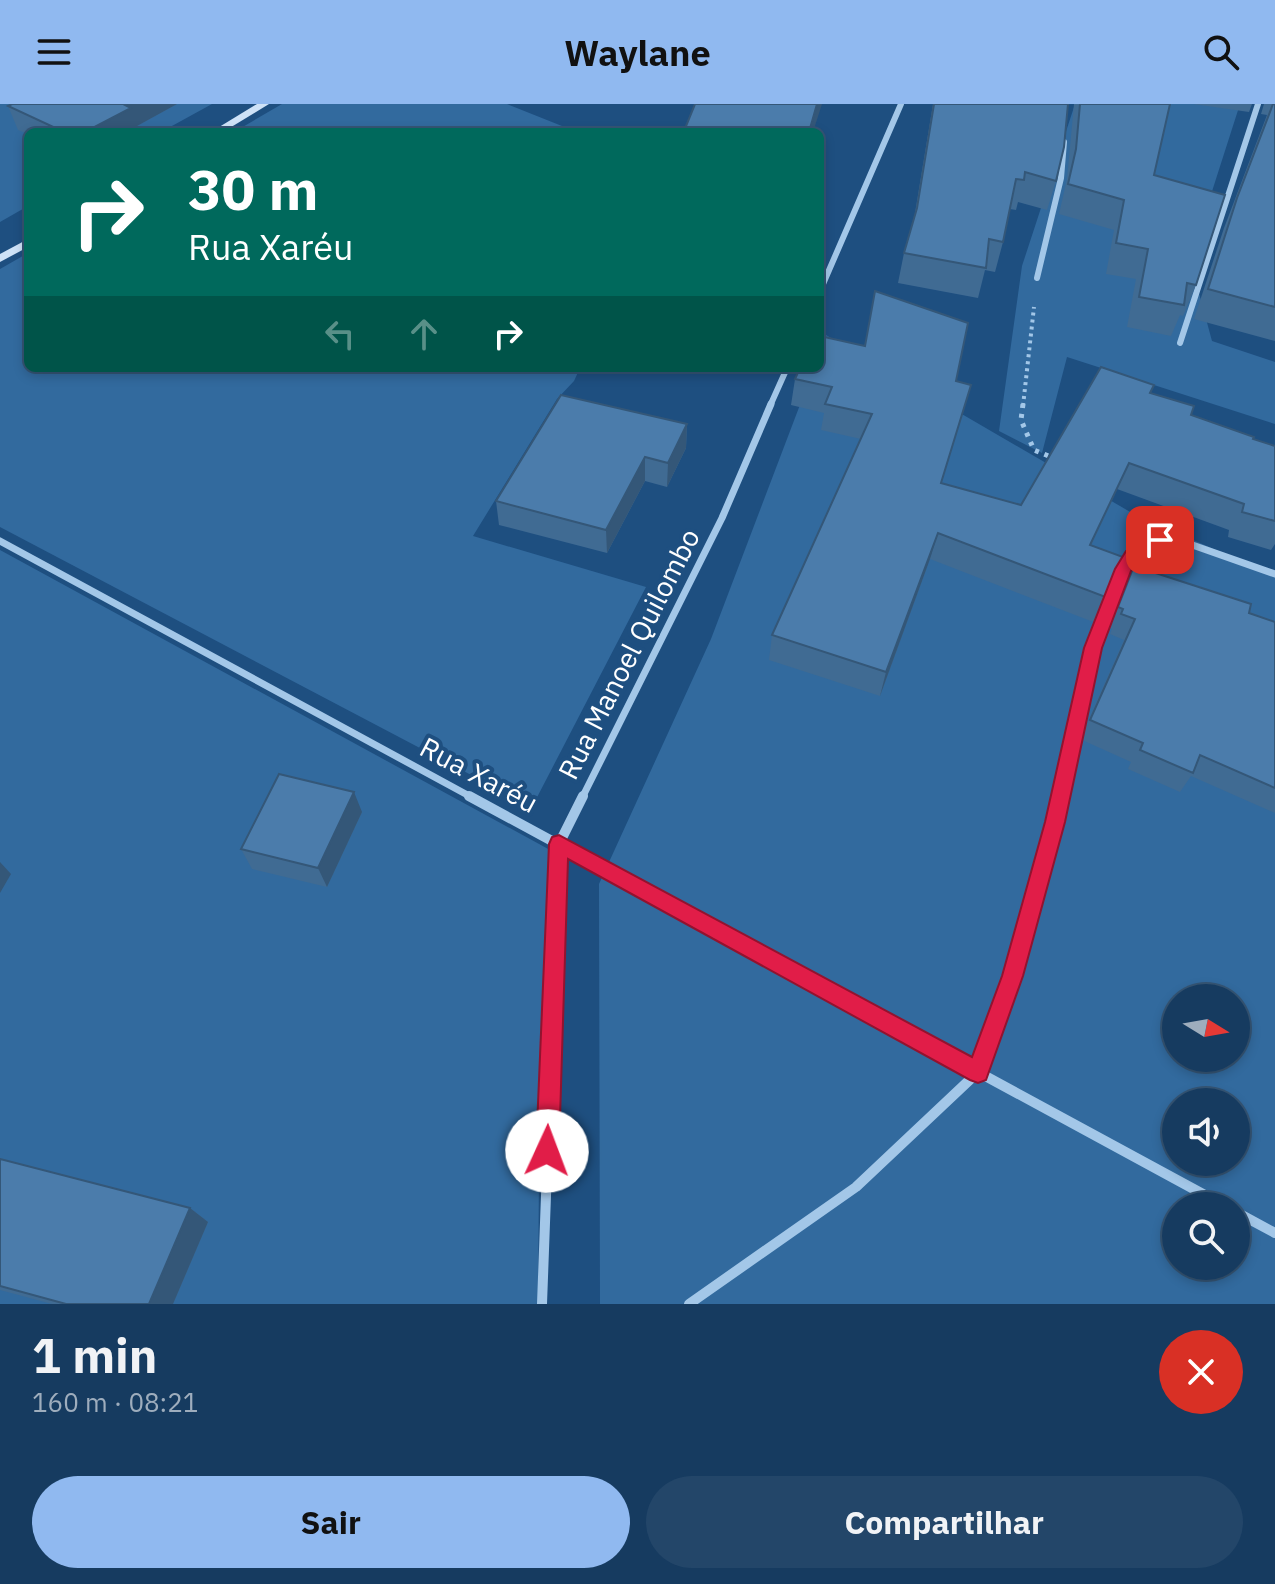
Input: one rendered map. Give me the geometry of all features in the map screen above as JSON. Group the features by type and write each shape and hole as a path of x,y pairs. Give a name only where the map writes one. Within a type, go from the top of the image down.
{"main road":[{"path":"223,128 264,104"},
{"path":"0,259 24,244"}],"street":[{"path":"824,282 901,104"},
{"path":"1180,343 1258,104"},
{"path":"1037,278 1061,178 1064,136"},
{"name":"Rua Manoel Quilombo","path":"542,1304 559,844 722,518 785,372"},
{"path":"689,1304 856,1187 978,1072 1013,976 1055,822 1093,648 1123,569 1132,555 1160,540 1198,546 1275,574"},
{"name":"Rua Xaréu","path":"0,541 1199,1192"},
{"path":"1250,1220 1275,1233"}],"path":[{"path":"1037,278 1021,420 1034,450 1063,461"}],"shaded area":[{"path":"0,104 212,104 168,128 24,128 24,208 0,222"},
{"path":"282,104 507,104 567,128 241,128"},
{"path":"1075,104 1240,104 1190,260 1212,341 1275,362 1275,424 1067,357 1042,453 999,431 1022,266"},
{"path":"24,255 24,372 578,372 557,399 473,536 646,587 532,807 0,527 0,269"},
{"path":"826,335 1132,513 1275,576 1275,1304 600,1304 599,884 711,639 812,372 824,372"},
{"path":"0,550 561,856 539,1172 538,1304 0,1304"}],"building":[{"path":"127,104 131,108 93,128 55,128 8,106"},
{"path":"695,104 817,104 810,128 685,128"},
{"path":"934,104 1068,104 1064,147 1056,181 1025,172 1024,180 1016,179 1003,242 989,239 986,268 904,253 917,208"},
{"path":"1080,104 1170,104 1154,175 1225,195 1196,285 1187,283 1184,305 1139,297 1148,249 1116,243 1124,200 1068,184 1076,149"},
{"path":"1273,104 1275,307 1208,289 1237,198"},
{"path":"875,291 968,323 956,381 971,385 941,483 1021,505 1101,367 1154,385 1150,393 1194,406 1191,415 1275,446 1275,521 1242,512 1244,504 1129,463 1090,545 1123,557 1108,598 938,533 886,672 772,635 872,414 825,404 832,387 795,379 798,372 824,372 824,337 865,346"},
{"path":"561,395 687,424 668,463 645,457 606,530 496,501"},
{"path":"1134,566 1251,604 1249,613 1275,622 1275,788 1200,755 1193,773 1140,750 1143,743 1090,720 1135,619 1121,614 1123,609 1118,607"},
{"path":"279,774 354,792 318,868 241,849"},
{"path":"0,1159 190,1208 149,1304 66,1304 0,1286"}],"route":[{"path":"547,1151 559,844 978,1072 1013,976 1055,822 1093,648 1123,569 1132,555 1160,540"}]}
